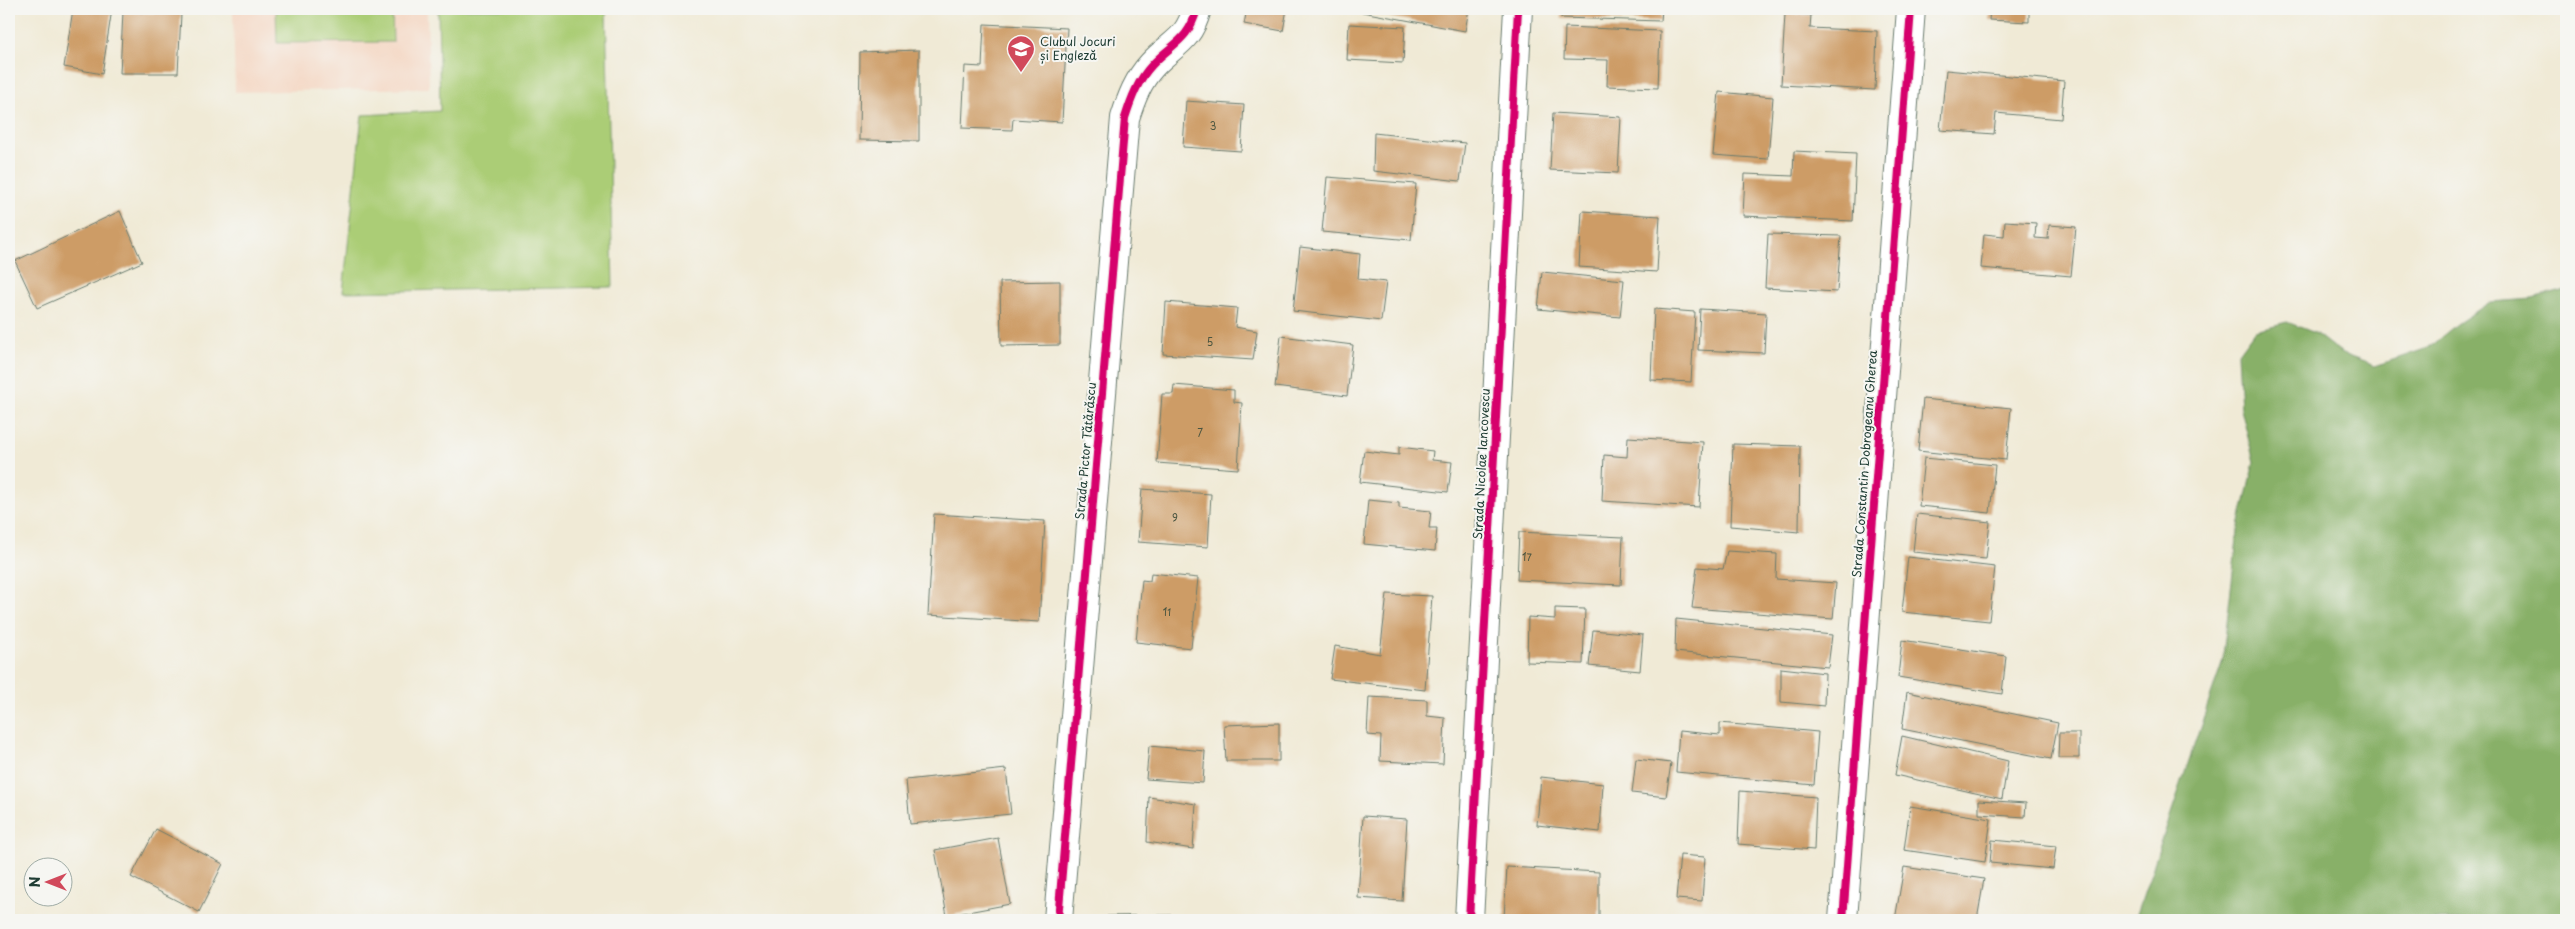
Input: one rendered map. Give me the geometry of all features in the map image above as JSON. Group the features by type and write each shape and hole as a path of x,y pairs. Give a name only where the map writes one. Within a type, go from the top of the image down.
{"street":[{"name":"Strada Pictor Tătărăscu","path":"1058,920 1125,118 1133,93 1152,65 1175,47 1193,26 1197,9"},
{"name":"Strada Nicolae Iancovescu","path":"1469,920 1518,9"},
{"name":"Strada Constantin Dobrogeanu Gherea","path":"1843,920 1911,9"}],"shaded area":[{"path":"233,9 427,9 429,88 235,92"}],"green space":[{"path":"276,9 392,9 393,42 277,43"},
{"path":"438,9 606,9 613,287 343,292 362,115 440,111"},
{"path":"2566,290 2566,920 2135,920 2222,663 2238,531 2254,462 2241,409 2238,353 2255,330 2287,322 2315,333 2342,354 2375,366 2428,348 2457,324 2490,302 2532,299"}],"building":[{"path":"73,9 112,9 102,74 64,67"},
{"path":"1247,9 1287,9 1283,31 1244,24"},
{"path":"1346,9 1469,9 1465,31"},
{"path":"1562,9 1662,9 1661,21 1561,18"},
{"path":"1990,9 2029,9 2029,22 1989,20"},
{"path":"123,12 181,14 178,73 120,73"},
{"path":"1785,14 1811,15 1810,28 1877,31 1875,90 1781,85"},
{"path":"984,24 1067,28 1062,122 1013,119 1012,130 962,128 965,66 982,67"},
{"path":"1349,24 1405,27 1403,63 1347,60"},
{"path":"1565,27 1660,31 1658,88 1607,86 1608,60 1564,59"},
{"path":"919,50 919,141 859,140 860,52"},
{"path":"1946,70 2064,81 2061,119 1996,113 1994,134 1940,130"},
{"path":"1719,92 1773,97 1768,159 1713,155"},
{"path":"1186,101 1244,105 1241,151 1183,147"},
{"path":"1553,113 1621,117 1618,173 1550,170"},
{"path":"1374,133 1465,143 1460,181 1373,171"},
{"path":"1794,151 1856,154 1853,221 1743,216 1745,174 1793,176"},
{"path":"1327,177 1416,184 1411,240 1322,232"},
{"path":"120,211 142,262 37,308 15,261"},
{"path":"1582,211 1660,216 1657,272 1579,267"},
{"path":"2005,221 2036,223 2035,238 2048,239 2049,225 2076,227 2071,276 1981,268 1984,234 2004,236"},
{"path":"1768,234 1841,236 1837,292 1765,288"},
{"path":"1300,247 1360,254 1358,279 1386,282 1381,321 1293,311"},
{"path":"1542,272 1624,280 1620,317 1538,309"},
{"path":"1060,281 1060,345 1001,346 1000,282"},
{"path":"1166,302 1237,308 1235,327 1257,331 1253,360 1163,354"},
{"path":"1654,309 1695,312 1691,382 1651,380"},
{"path":"1700,309 1766,313 1764,353 1698,350"},
{"path":"1281,336 1353,345 1347,396 1275,387"},
{"path":"1174,385 1234,390 1234,402 1242,403 1238,469 1157,463 1162,394 1173,394"},
{"path":"1923,399 2011,408 2006,460 1918,451"},
{"path":"1628,437 1703,442 1699,507 1602,501 1604,455 1627,457"},
{"path":"1733,444 1800,446 1799,532 1730,526"},
{"path":"1399,447 1433,451 1432,460 1452,462 1448,492 1360,482 1364,451 1399,455"},
{"path":"1924,458 1995,465 1990,513 1919,506"},
{"path":"1142,489 1211,494 1208,547 1138,542"},
{"path":"1368,500 1399,503 1399,508 1431,511 1429,528 1437,528 1435,551 1364,544"},
{"path":"934,514 1045,521 1039,622 928,615"},
{"path":"1917,514 1990,522 1986,559 1913,552"},
{"path":"1519,532 1623,537 1621,585 1517,580"},
{"path":"1727,551 1777,554 1776,579 1836,583 1833,619 1692,608 1697,567 1723,569"},
{"path":"1908,557 1995,567 1989,621 1902,612"},
{"path":"1151,573 1198,578 1191,648 1136,642 1142,580 1150,581"},
{"path":"1387,594 1432,596 1425,690 1330,679 1335,646 1380,654"},
{"path":"1555,608 1585,609 1583,664 1527,662 1528,617 1555,619"},
{"path":"1676,619 1832,635 1828,667 1675,652"},
{"path":"1593,630 1643,635 1640,671 1589,666"},
{"path":"1902,640 2006,656 2002,694 1898,677"},
{"path":"1781,668 1825,673 1824,706 1781,702"},
{"path":"1907,692 2058,723 2051,759 1902,729"},
{"path":"1369,697 1427,700 1427,716 1445,718 1443,764 1380,761 1381,736 1367,735"},
{"path":"1279,723 1279,761 1226,761 1224,725"},
{"path":"1720,723 1818,732 1814,785 1676,772 1679,731 1720,735"},
{"path":"2059,733 2079,733 2079,758 2058,758"},
{"path":"1902,736 2008,761 2002,799 1895,775"},
{"path":"1149,746 1205,751 1203,783 1146,779"},
{"path":"1636,759 1671,763 1666,797 1632,793"},
{"path":"1006,769 1011,814 910,824 906,780"},
{"path":"1541,777 1603,784 1600,832 1537,825"},
{"path":"1740,791 1816,797 1814,850 1738,844"},
{"path":"1149,797 1196,804 1193,849 1147,842"},
{"path":"1979,800 2026,803 2025,817 1979,814"},
{"path":"1910,806 1991,819 1985,862 1904,850"},
{"path":"1363,816 1407,819 1402,901 1358,898"},
{"path":"156,829 223,864 199,912 131,877"},
{"path":"998,838 1010,904 947,916 935,850"},
{"path":"1992,840 2056,846 2053,869 1990,863"},
{"path":"1680,855 1705,857 1702,901 1676,899"},
{"path":"1507,867 1599,872 1599,920 1504,918"},
{"path":"1904,867 1984,879 1977,920 1895,920"},
{"path":"1173,915 1173,920 1107,920 1107,916"}],"cycle path":[{"path":"1058,920 1125,118 1139,83 1152,65 1179,41 1189,29 1197,9"},
{"path":"1469,920 1518,9"},
{"path":"1843,920 1911,9"}],"place":[{"name":"Clubul Jocuri și Engleză","path":"1021,73"}]}
